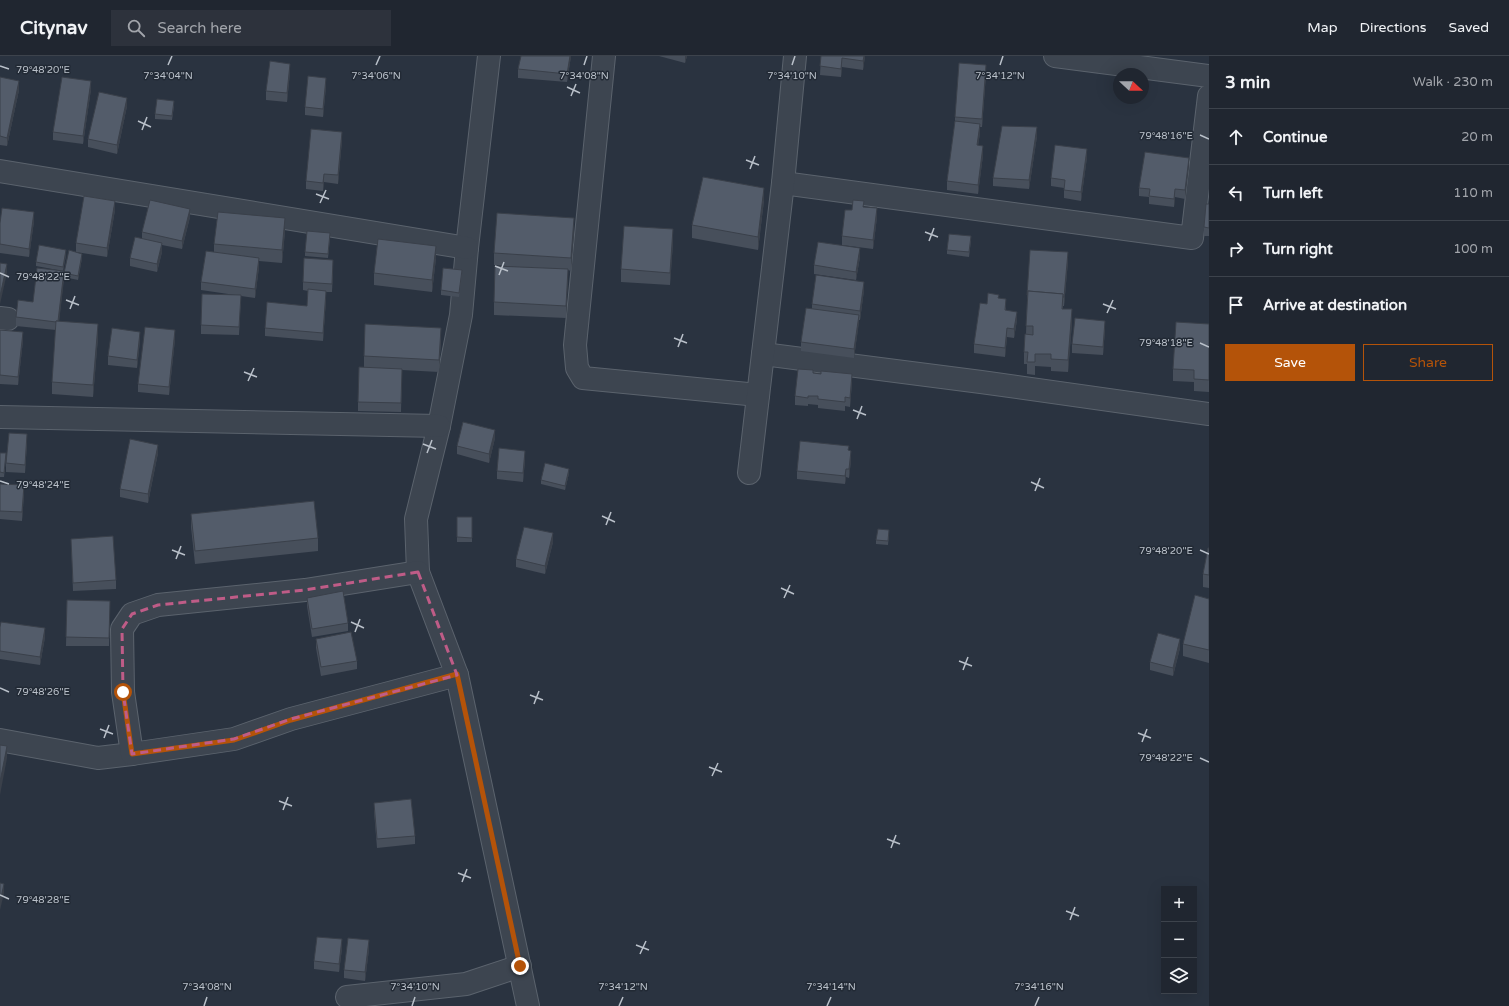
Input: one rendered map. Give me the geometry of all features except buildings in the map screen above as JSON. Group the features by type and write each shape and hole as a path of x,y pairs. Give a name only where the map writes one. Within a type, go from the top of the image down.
{"street":[{"path":"490,56 467,248 461,315 439,426 416,519 418,572 457,674 528,1006"},
{"path":"604,56 575,345 577,368 583,378 758,395"},
{"path":"749,473 783,183 795,56"},
{"path":"1055,56 1209,76"},
{"path":"783,183 1201,239 1209,96"},
{"path":"0,171 467,248"},
{"path":"763,354 981,382 1209,414"},
{"path":"0,417 439,426"},
{"path":"132,754 123,692 122,629 132,614 158,605 305,590 418,572"},
{"path":"0,740 98,758 234,740 291,720 457,674"},
{"path":"347,997 466,984 520,966"}],"highlighted area":[{"path":"418,572 457,675 291,719 234,739 132,754 123,692 122,629 132,614 158,605 305,590"}],"route":[{"path":"123,692 132,754 234,740 291,720 457,674 520,966"}]}
